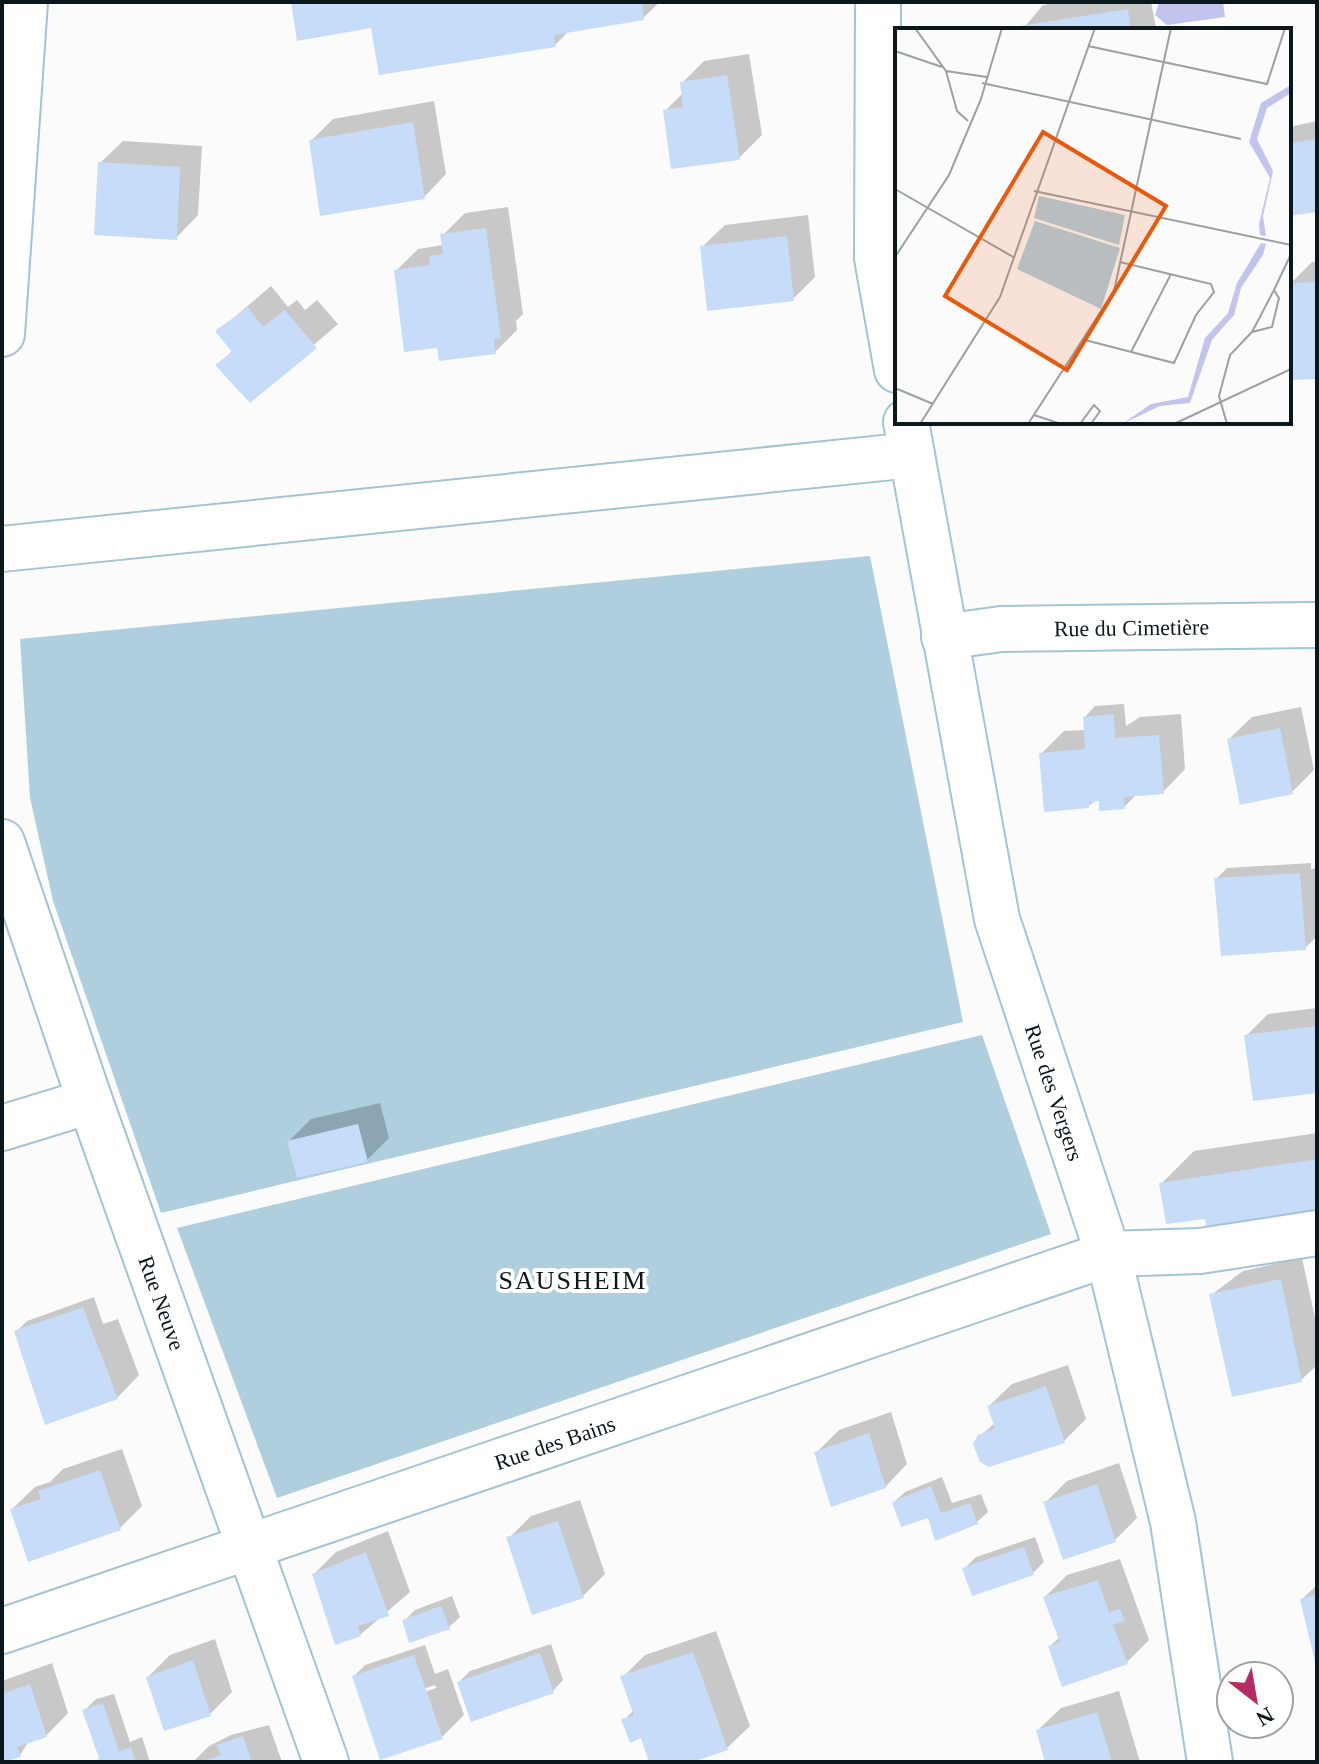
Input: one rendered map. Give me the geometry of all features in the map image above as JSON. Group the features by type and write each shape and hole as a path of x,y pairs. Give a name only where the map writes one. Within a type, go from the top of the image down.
{"street":[{"path":"2,334 25,2"},
{"path":"878,2 877,258 895,359"},
{"path":"2,549 909,439"},
{"name":"Rue des Vergers","path":"909,439 997,919 1108,1254 1173,1522 1210,1762"},
{"name":"Rue du Cimetière","path":"944,637 1001,629 1317,625"},
{"name":"Rue Neuve","path":"2,842 90,1101 326,1762"},
{"path":"2,1128 90,1101"},
{"name":"Rue des Bains","path":"2,1631 1108,1254 1200,1251 1317,1233"}],"shaded area":[{"path":"1159,2 1223,2 1225,17 1167,25 1155,15"},
{"path":"870,556 963,1022 161,1213 53,901 30,798 20,639"},
{"path":"982,1035 1051,1234 277,1498 177,1228"}],"building":[{"path":"291,2 642,2 644,20 554,35 556,47 379,75 371,28 297,41"},
{"path":"1128,9 1131,28 1019,28"},
{"path":"727,75 740,160 671,169 663,110 683,107 680,82"},
{"path":"413,122 425,199 320,216 309,140"},
{"path":"1317,139 1317,212 1291,216 1291,143"},
{"path":"98,162 180,167 177,240 94,235"},
{"path":"486,228 501,338 494,339 496,354 439,361 437,348 404,352 394,270 430,265 429,256 443,254 440,234"},
{"path":"787,236 794,301 707,311 700,246"},
{"path":"1317,282 1317,379 1291,380 1291,283"},
{"path":"248,307 263,327 285,310 317,348 250,403 215,365 232,352 215,331"},
{"path":"1114,714 1115,738 1159,735 1164,794 1124,797 1125,809 1099,811 1099,801 1089,802 1089,808 1044,812 1039,753 1085,749 1083,717"},
{"path":"1280,728 1293,794 1240,805 1227,739"},
{"path":"1300,873 1306,950 1221,956 1214,878"},
{"path":"1317,1026 1317,1093 1253,1101 1244,1035"},
{"path":"358,1124 368,1162 297,1178 287,1141"},
{"path":"1317,1159 1317,1222 1209,1238 1205,1219 1166,1224 1159,1183"},
{"path":"1281,1279 1302,1382 1232,1397 1209,1294"},
{"path":"83,1307 118,1399 45,1425 14,1331"},
{"path":"1046,1386 1065,1443 989,1467 980,1462 973,1444 978,1435 995,1428 987,1406"},
{"path":"869,1433 886,1488 831,1507 814,1452"},
{"path":"100,1470 121,1530 28,1562 10,1509 41,1499 38,1491"},
{"path":"1097,1484 1116,1542 1063,1560 1043,1502"},
{"path":"931,1486 941,1513 970,1503 978,1524 935,1541 928,1518 901,1527 892,1502"},
{"path":"558,1521 584,1598 532,1615 506,1537"},
{"path":"1024,1547 1034,1575 972,1596 962,1568"},
{"path":"366,1552 389,1616 358,1626 361,1636 335,1645 312,1574"},
{"path":"1098,1580 1109,1612 1120,1609 1125,1621 1113,1625 1128,1664 1062,1687 1048,1646 1060,1642 1043,1597"},
{"path":"1317,1594 1317,1666 1316,1666 1300,1599"},
{"path":"441,1606 450,1629 409,1643 402,1620"},
{"path":"693,1652 728,1750 693,1762 649,1762 641,1738 630,1743 621,1719 634,1716 620,1676"},
{"path":"540,1653 554,1693 471,1722 457,1682"},
{"path":"414,1655 443,1739 380,1760 352,1676"},
{"path":"193,1660 211,1716 164,1731 146,1677"},
{"path":"30,1684 47,1737 17,1747 21,1757 2,1762 2,1694"},
{"path":"103,1703 119,1751 131,1747 136,1762 96,1762 99,1758 82,1710"},
{"path":"1097,1712 1112,1762 1045,1762 1036,1730"},
{"path":"243,1736 252,1762 201,1762 221,1755 217,1745"}],"district":[{"name":"SAUSHEIM","path":"573,1280"}]}
